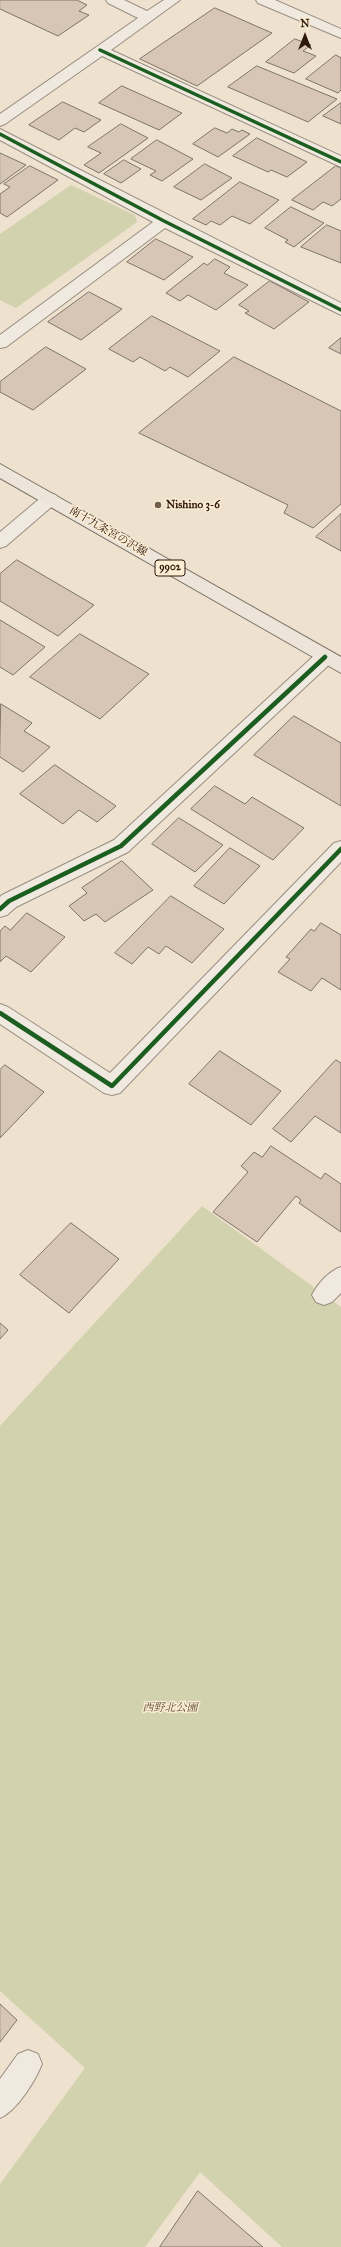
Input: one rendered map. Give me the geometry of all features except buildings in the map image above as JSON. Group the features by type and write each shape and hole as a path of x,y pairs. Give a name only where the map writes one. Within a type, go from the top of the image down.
{"main road":[{"name":"南十九条宮の沢線","path":"0,470 333,662"}],"street":[{"path":"113,0 148,17"},
{"path":"0,121 173,0"},
{"path":"263,0 341,34"},
{"path":"100,50 341,162"},
{"path":"0,134 164,222 341,310"},
{"path":"0,343 164,222"},
{"path":"0,542 50,499"},
{"path":"0,910 9,901 121,846 333,662"},
{"path":"0,1013 112,1086 341,849"},
{"path":"324,1295 341,1277"},
{"path":"0,2104 28,2064"}],"green space":[{"path":"71,185 135,215 137,222 16,308 0,300 0,234"},
{"name":"西野北公園","path":"202,1206 341,1307 341,2247 282,2247 200,2172 145,2247 0,2247 0,2184 85,2068 0,1991 0,1426"}],"cycle path":[{"path":"100,50 341,162"},
{"path":"0,134 164,221 341,310"},
{"path":"0,909 9,901 121,846 325,657"},
{"path":"0,1013 112,1086 341,849"}],"place":[{"name":"Nishino 3-6","path":"158,505"}]}
